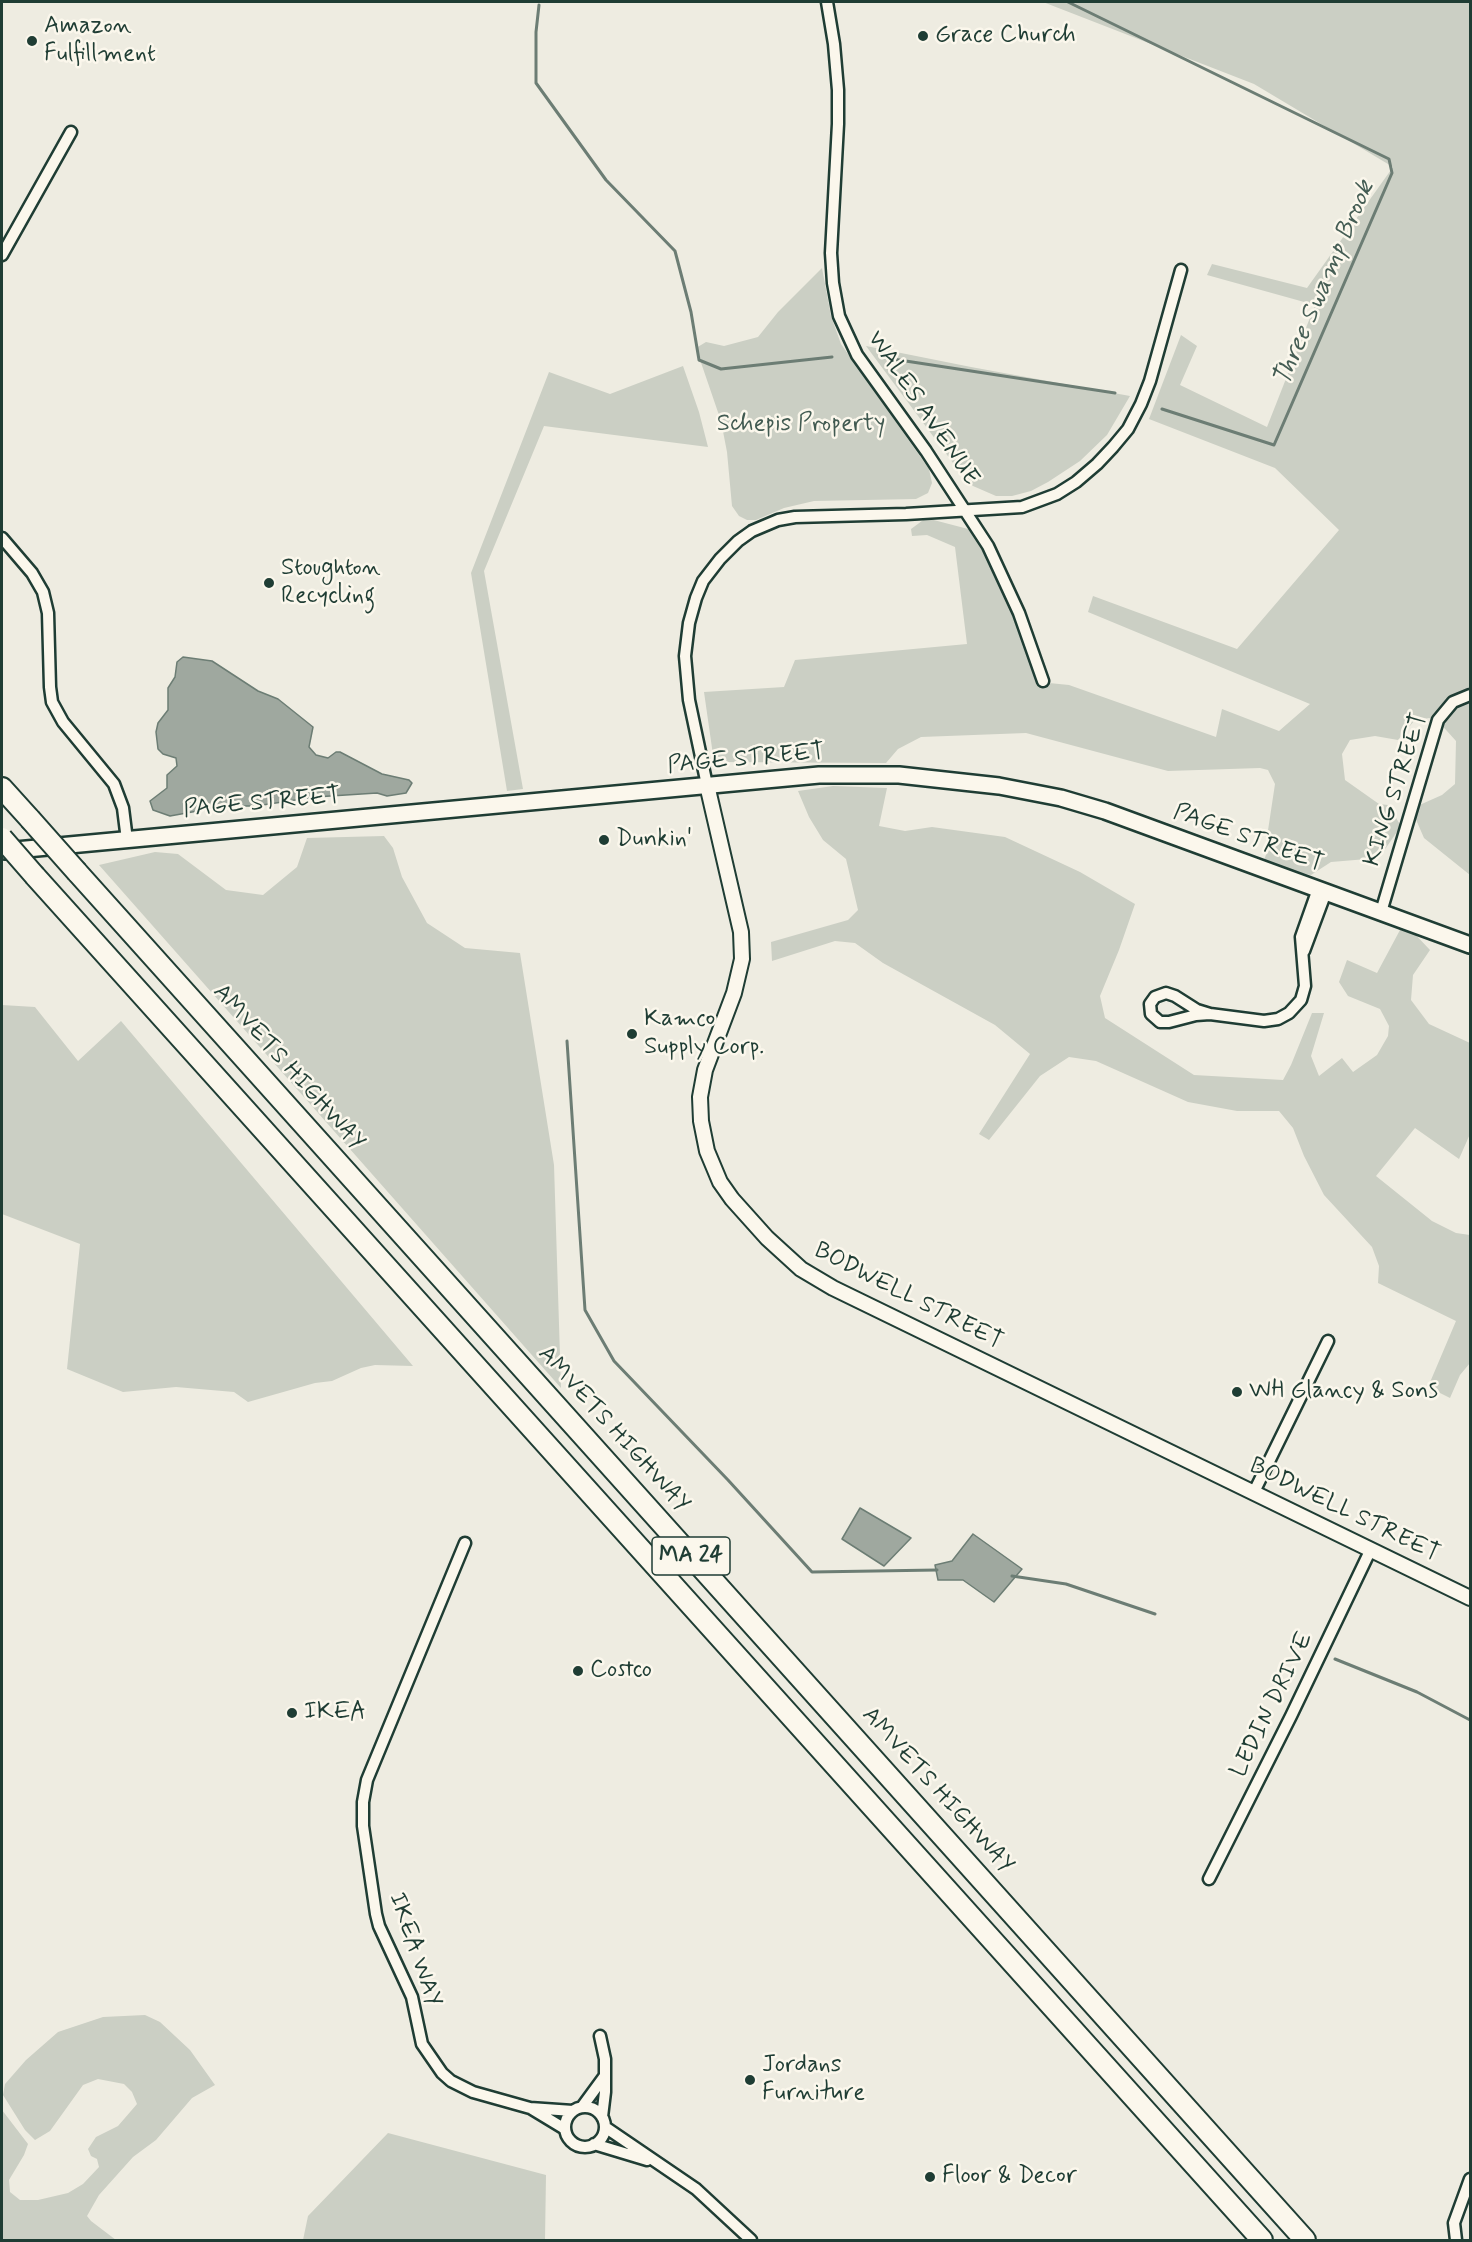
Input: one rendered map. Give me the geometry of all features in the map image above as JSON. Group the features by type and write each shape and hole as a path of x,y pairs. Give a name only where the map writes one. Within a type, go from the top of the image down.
{"highway":[{"name":"AMVETS HIGHWAY","path":"2,788 1305,2241"},
{"name":"MA 24","path":"2,838 1262,2241"}],"main road":[{"name":"PAGE STREET","path":"2,851 819,775 868,774 923,777 999,786 1061,798 1105,811 1470,945"}],"street":[{"name":"WALES AVENUE","path":"827,2 836,61 838,101 831,260 839,316 857,355 966,510 988,546 1006,584 1043,681"},
{"path":"2,255 71,132"},
{"path":"706,785 686,682 686,641 691,615 704,581 730,548 752,531 778,520 795,517 906,514 1022,507 1043,500 1076,482 1107,455 1128,429 1141,404 1150,381 1181,270"},
{"path":"2,538 32,573 43,592 48,613 52,702 63,722 114,784 123,808 127,840"},
{"name":"KING STREET","path":"1381,912 1438,720 1453,702 1470,695"},
{"name":"BODWELL STREET","path":"706,785 741,932 742,959 734,993 705,1070 700,1112 704,1140 720,1182 784,1256 819,1280 1470,1598"},
{"path":"1210,1014 1165,1023 1156,1020 1151,1014 1150,1004 1162,993 1170,994 1197,1010 1210,1014 1264,1021 1278,1019 1289,1013 1301,1000 1305,986 1302,933 1322,890"},
{"path":"1177,1020 1186,1013 1182,1001"},
{"path":"1254,1492 1328,1341"},
{"name":"IKEA WAY","path":"465,1543 369,1771 363,1802 364,1841 379,1926 412,1998 418,2031 427,2054 441,2073 473,2092 530,2108 578,2109"},
{"name":"LEDIN DRIVE","path":"1209,1879 1314,1670 1371,1549"},
{"path":"594,2144 603,2135 604,2054 600,2036"},
{"path":"604,2077 578,2109 568,2117 566,2129 568,2138 576,2144 585,2146 594,2144 656,2163"},
{"name":"IKEA WAY","path":"530,2108 566,2129"},
{"path":"578,2109 594,2109 603,2122 656,2163 703,2195 751,2241"},
{"path":"1456,2241 1454,2223 1470,2179"}],"green space":[{"path":"1043,2 1470,2 1470,875 1424,838 1414,815 1415,807 1442,795 1455,784 1456,741 1438,721 1429,718 1414,721 1398,740 1375,736 1350,740 1342,754 1345,780 1379,804 1388,805 1401,826 1379,858 1331,862 1311,875 1288,870 1264,860 1269,847 1267,837 1275,784 1268,770 1260,768 1168,771 1026,733 921,737 898,749 886,763 714,762 704,692 784,687 795,660 967,644 955,547 927,535 912,536 911,529 926,518 972,530 1049,683 1069,685 1216,737 1222,709 1279,731 1310,704 1088,612 1093,596 1237,649 1339,530 1275,468 1149,419 1181,335 1197,346 1180,385 1267,427 1315,305 1207,275 1212,264 1307,288 1393,167 1254,84"},
{"name":"Schepis Property","path":"822,268 831,316 841,344 929,469 932,483 928,493 916,499 814,501 784,508 756,520 747,520 739,516 732,506 727,452 721,421 696,348 706,342 724,346 758,337 778,312"},
{"name":"Schepis Property","path":"866,346 1130,396 1107,435 1080,461 1031,491 1012,496 996,496 973,486 962,475"},
{"name":"Schepis Property","path":"683,366 708,447 544,426 484,571 523,789 507,791 471,573 549,372 610,394"},
{"path":"833,786 887,788 879,826 905,831 932,827 1005,837 1080,872 1135,904 1100,996 1105,1018 1194,1075 1283,1080 1312,1013 1324,1013 1311,1056 1319,1076 1342,1058 1353,1072 1377,1055 1388,1036 1389,1026 1380,1009 1348,996 1339,982 1347,960 1377,973 1400,930 1412,931 1430,950 1413,975 1411,1000 1429,1024 1470,1043 1470,1134 1459,1159 1415,1128 1376,1176 1432,1221 1456,1233 1470,1235 1470,1363 1460,1375 1450,1398 1428,1387 1456,1321 1378,1283 1379,1266 1372,1247 1324,1195 1293,1128 1279,1111 1237,1111 1188,1102 1096,1061 1069,1057 1040,1076 989,1140 979,1134 1030,1054 995,1025 883,963 855,943 835,941 772,961 771,942 848,920 858,910 846,859 823,840 809,817 798,791"},
{"path":"384,836 393,848 402,877 427,923 465,948 520,953 554,1165 561,1388 99,865 155,852 178,854 226,890 263,895 297,867 307,838"},
{"path":"2,1005 35,1007 78,1061 121,1021 413,1366 375,1365 361,1368 332,1381 315,1383 248,1402 234,1392 176,1387 123,1392 67,1369 80,1244 2,1214"},
{"path":"145,2015 160,2022 190,2050 215,2085 192,2098 156,2140 133,2157 99,2195 87,2216 116,2240 2,2240 2,2110 28,2144 9,2180 10,2192 20,2200 38,2200 68,2193 83,2184 99,2167 97,2159 91,2156 88,2149 96,2137 118,2126 137,2104 132,2092 124,2084 98,2079 83,2085 50,2131 35,2140 25,2130 3,2095 5,2084 26,2060 58,2032 103,2017"},
{"path":"388,2133 546,2175 545,2240 303,2240 308,2216"}],"shaded area":[{"path":"183,657 212,661 258,691 278,699 313,727 309,747 316,755 328,758 340,752 382,774 409,780 412,783 406,793 387,796 377,793 315,797 256,806 225,806 170,816 153,810 150,801 167,788 167,775 177,766 176,758 163,754 158,749 156,732 158,723 168,710 168,688 175,677 177,662"},
{"path":"860,1508 911,1538 884,1566 842,1539"},
{"path":"973,1534 1022,1569 994,1602 963,1580 938,1580 935,1565 952,1561"}],"waterway":[{"name":"Three Swamp Brook","path":"1068,2 1389,159 1392,173 1274,445 1162,409"},
{"name":"Three Swamp Brook","path":"539,5 536,32 536,83 606,180 675,251 691,312 699,360 721,369 832,357"},
{"name":"Three Swamp Brook","path":"886,358 1115,393"},
{"path":"567,1041 585,1310 614,1361 812,1572 937,1570"},
{"path":"1012,1576 1066,1584 1155,1614"},
{"path":"1335,1659 1417,1692 1470,1720"}],"place":[{"name":"Grace Church","path":"923,36"},
{"name":"Amazon Fulfillment","path":"32,41"},
{"name":"Stoughton Recycling","path":"269,583"},
{"name":"Dunkin'","path":"604,840"},
{"name":"Kamco Supply Corp.","path":"632,1034"},
{"name":"WH Glancy & Sons","path":"1237,1392"},
{"name":"Costco","path":"578,1671"},
{"name":"IKEA","path":"292,1713"},
{"name":"Jordans Furniture","path":"750,2080"},
{"name":"Floor & Decor","path":"930,2177"}]}
